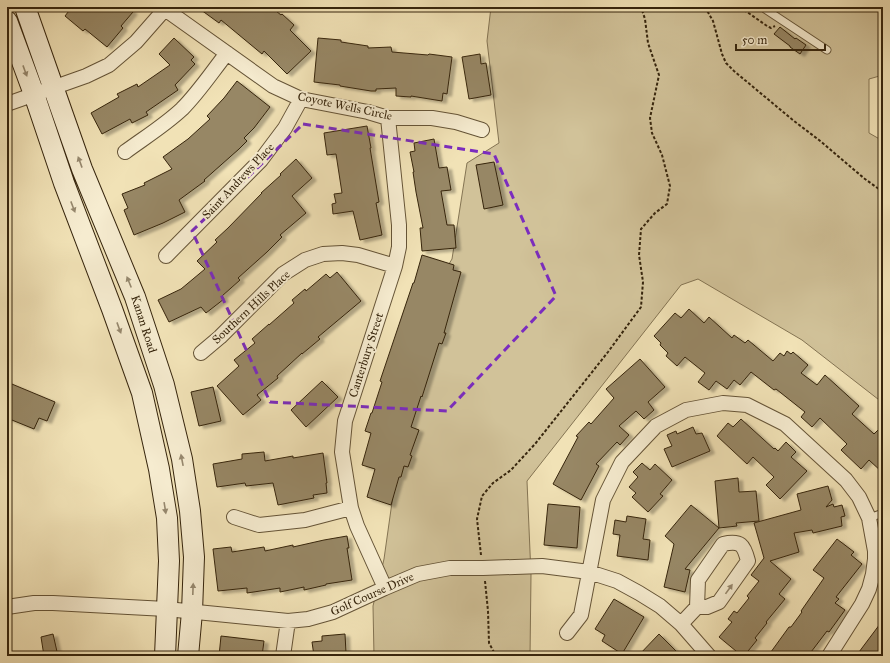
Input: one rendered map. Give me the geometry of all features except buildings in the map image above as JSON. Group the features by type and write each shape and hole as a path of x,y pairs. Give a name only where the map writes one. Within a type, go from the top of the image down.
{"main road":[{"name":"Kanan Road","path":"24,7 82,169 135,297 164,386 182,459 190,511 194,557 192,612 188,656"},
{"name":"Kanan Road","path":"7,21 34,94 64,183 142,393 159,469 167,518 169,561 164,656"}],"street":[{"path":"7,104 86,76 109,65 136,42 163,8"},
{"name":"Coyote Wells Circle","path":"163,8 273,86 302,99 368,112 388,118 432,118 456,122 482,130"},
{"path":"125,152 161,127 182,109 227,53"},
{"name":"Saint Andrews Place","path":"166,256 261,160 285,128 302,99"},
{"name":"Canterbury Street","path":"385,588 350,508 342,452 344,421 395,266 399,247 399,225 388,118"},
{"name":"Southern Hills Place","path":"201,353 220,337 284,274 305,260 323,254 342,253 358,255 395,266"},
{"path":"567,633 581,615 604,500 622,462 656,426 686,410 723,403 747,405 785,424 846,480 859,497 869,518 879,550 875,559 869,589 862,604 829,656"},
{"path":"234,517 259,525 305,520 350,508"},
{"path":"682,624 697,607 698,580 724,544 732,542 740,544 746,551 748,561 719,602 707,607 697,607"},
{"name":"Golf Course Drive","path":"7,607 34,603 53,603 166,609 288,621 308,619 333,612 418,574 450,568 542,566 589,572 617,581 660,606 682,624 709,656"},
{"path":"283,656 288,621"}],"lane":[{"path":"765,7 765,9 827,50"},
{"path":"869,518 883,514"}],"path":[{"path":"496,656 489,643 488,611 477,519 482,496 493,483 512,470 535,444 608,352 641,307 643,282 639,255 641,229 655,213 667,204 670,186 662,155 652,133 650,118 659,75 648,43 645,19 641,7"},
{"path":"705,7 713,21 726,63 794,122 819,140 865,179 883,192"},
{"path":"740,7 771,28 775,26 780,19"}],"highlighted area":[{"path":"303,124 494,154 556,296 447,411 270,402 192,231"}],"shaded area":[{"path":"491,7 883,7 883,75 869,79 869,133 883,141 883,403 802,340 698,279 681,285 527,481 531,575 530,656 374,656 373,606 384,559 396,474 407,333 452,259 467,163 499,143 487,41"}]}
